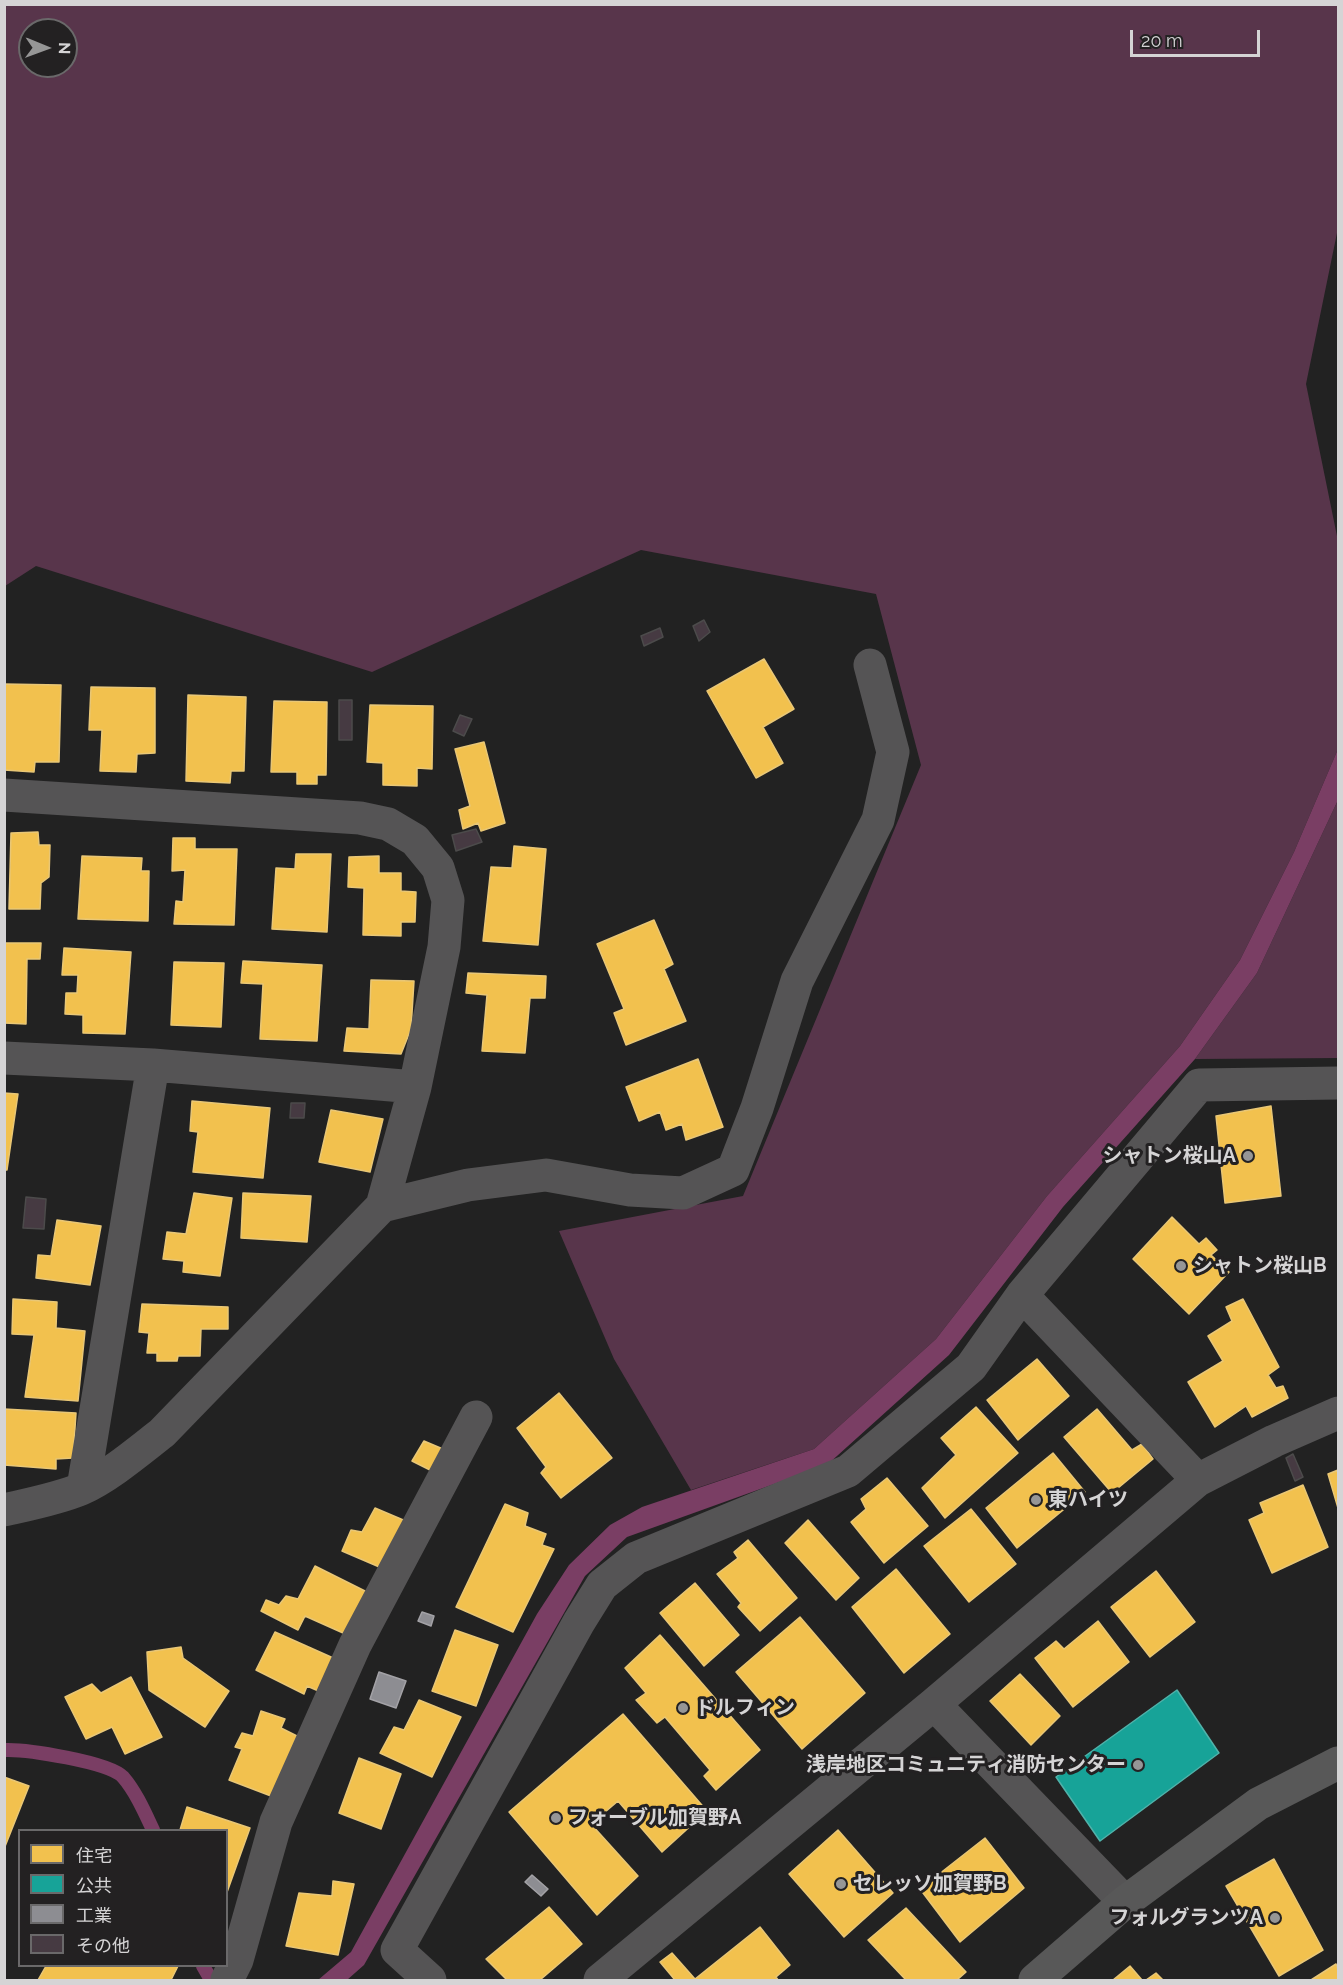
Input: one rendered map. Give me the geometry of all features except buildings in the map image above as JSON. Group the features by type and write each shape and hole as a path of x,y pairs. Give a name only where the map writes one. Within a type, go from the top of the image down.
{"street":[{"path":"382,1206 468,1185 546,1175 630,1190 683,1193 733,1170 757,1108 797,981 878,820 893,752 870,665"},
{"path":"4,795 360,818 388,824 415,840 438,868 448,900 444,947 415,1087 382,1206 162,1433 128,1459 83,1488 4,1510"},
{"path":"4,1058 153,1065 415,1087"},
{"path":"83,1488 153,1065"},
{"path":"430,1980 397,1950 579,1622 602,1585 636,1558 848,1471 971,1367 1022,1295 1199,1085 1338,1083"},
{"path":"1022,1295 1198,1480"},
{"path":"600,1980 934,1704 1198,1480 1274,1441 1338,1413"},
{"path":"227,1980 237,1960 276,1822 356,1645 476,1417"},
{"path":"934,1704 1125,1902"},
{"path":"1035,1980 1125,1902 1258,1804 1338,1763"}],"shaded area":[{"path":"5,5 1338,5 1338,228 1306,384 1338,541 1338,749 1294,852 1240,960 1180,1046 1047,1196 936,1339 814,1449 691,1490 614,1359 559,1231 743,1196 921,765 876,594 641,550 372,672 36,566 5,586"},
{"path":"1338,749 1338,800 1257,973 1195,1059 1063,1207 949,1355 827,1465 627,1537 585,1576 364,1965 347,1980 318,1980 351,1952 537,1614 569,1565 610,1525 642,1507 814,1449 936,1339 1047,1196 1180,1046 1240,960 1294,852"},
{"path":"1338,800 1338,1058 1195,1059 1257,973"}],"waterway":[{"path":"4,1750 66,1758 115,1771 132,1789 153,1829"},
{"path":"204,1967 210,1978"}],"place":[{"name":"シャトン桜山A","path":"1248,1156"},
{"name":"シャトン桜山B","path":"1181,1266"},
{"name":"東ハイツ","path":"1036,1500"},
{"name":"ドルフィン","path":"683,1708"},
{"name":"浅岸地区コミュニティ消防センター","path":"1138,1765"},
{"name":"フォーブル加賀野A","path":"556,1818"},
{"name":"セレッソ加賀野B","path":"841,1884"},
{"name":"フォルグランツA","path":"1275,1918"}]}
